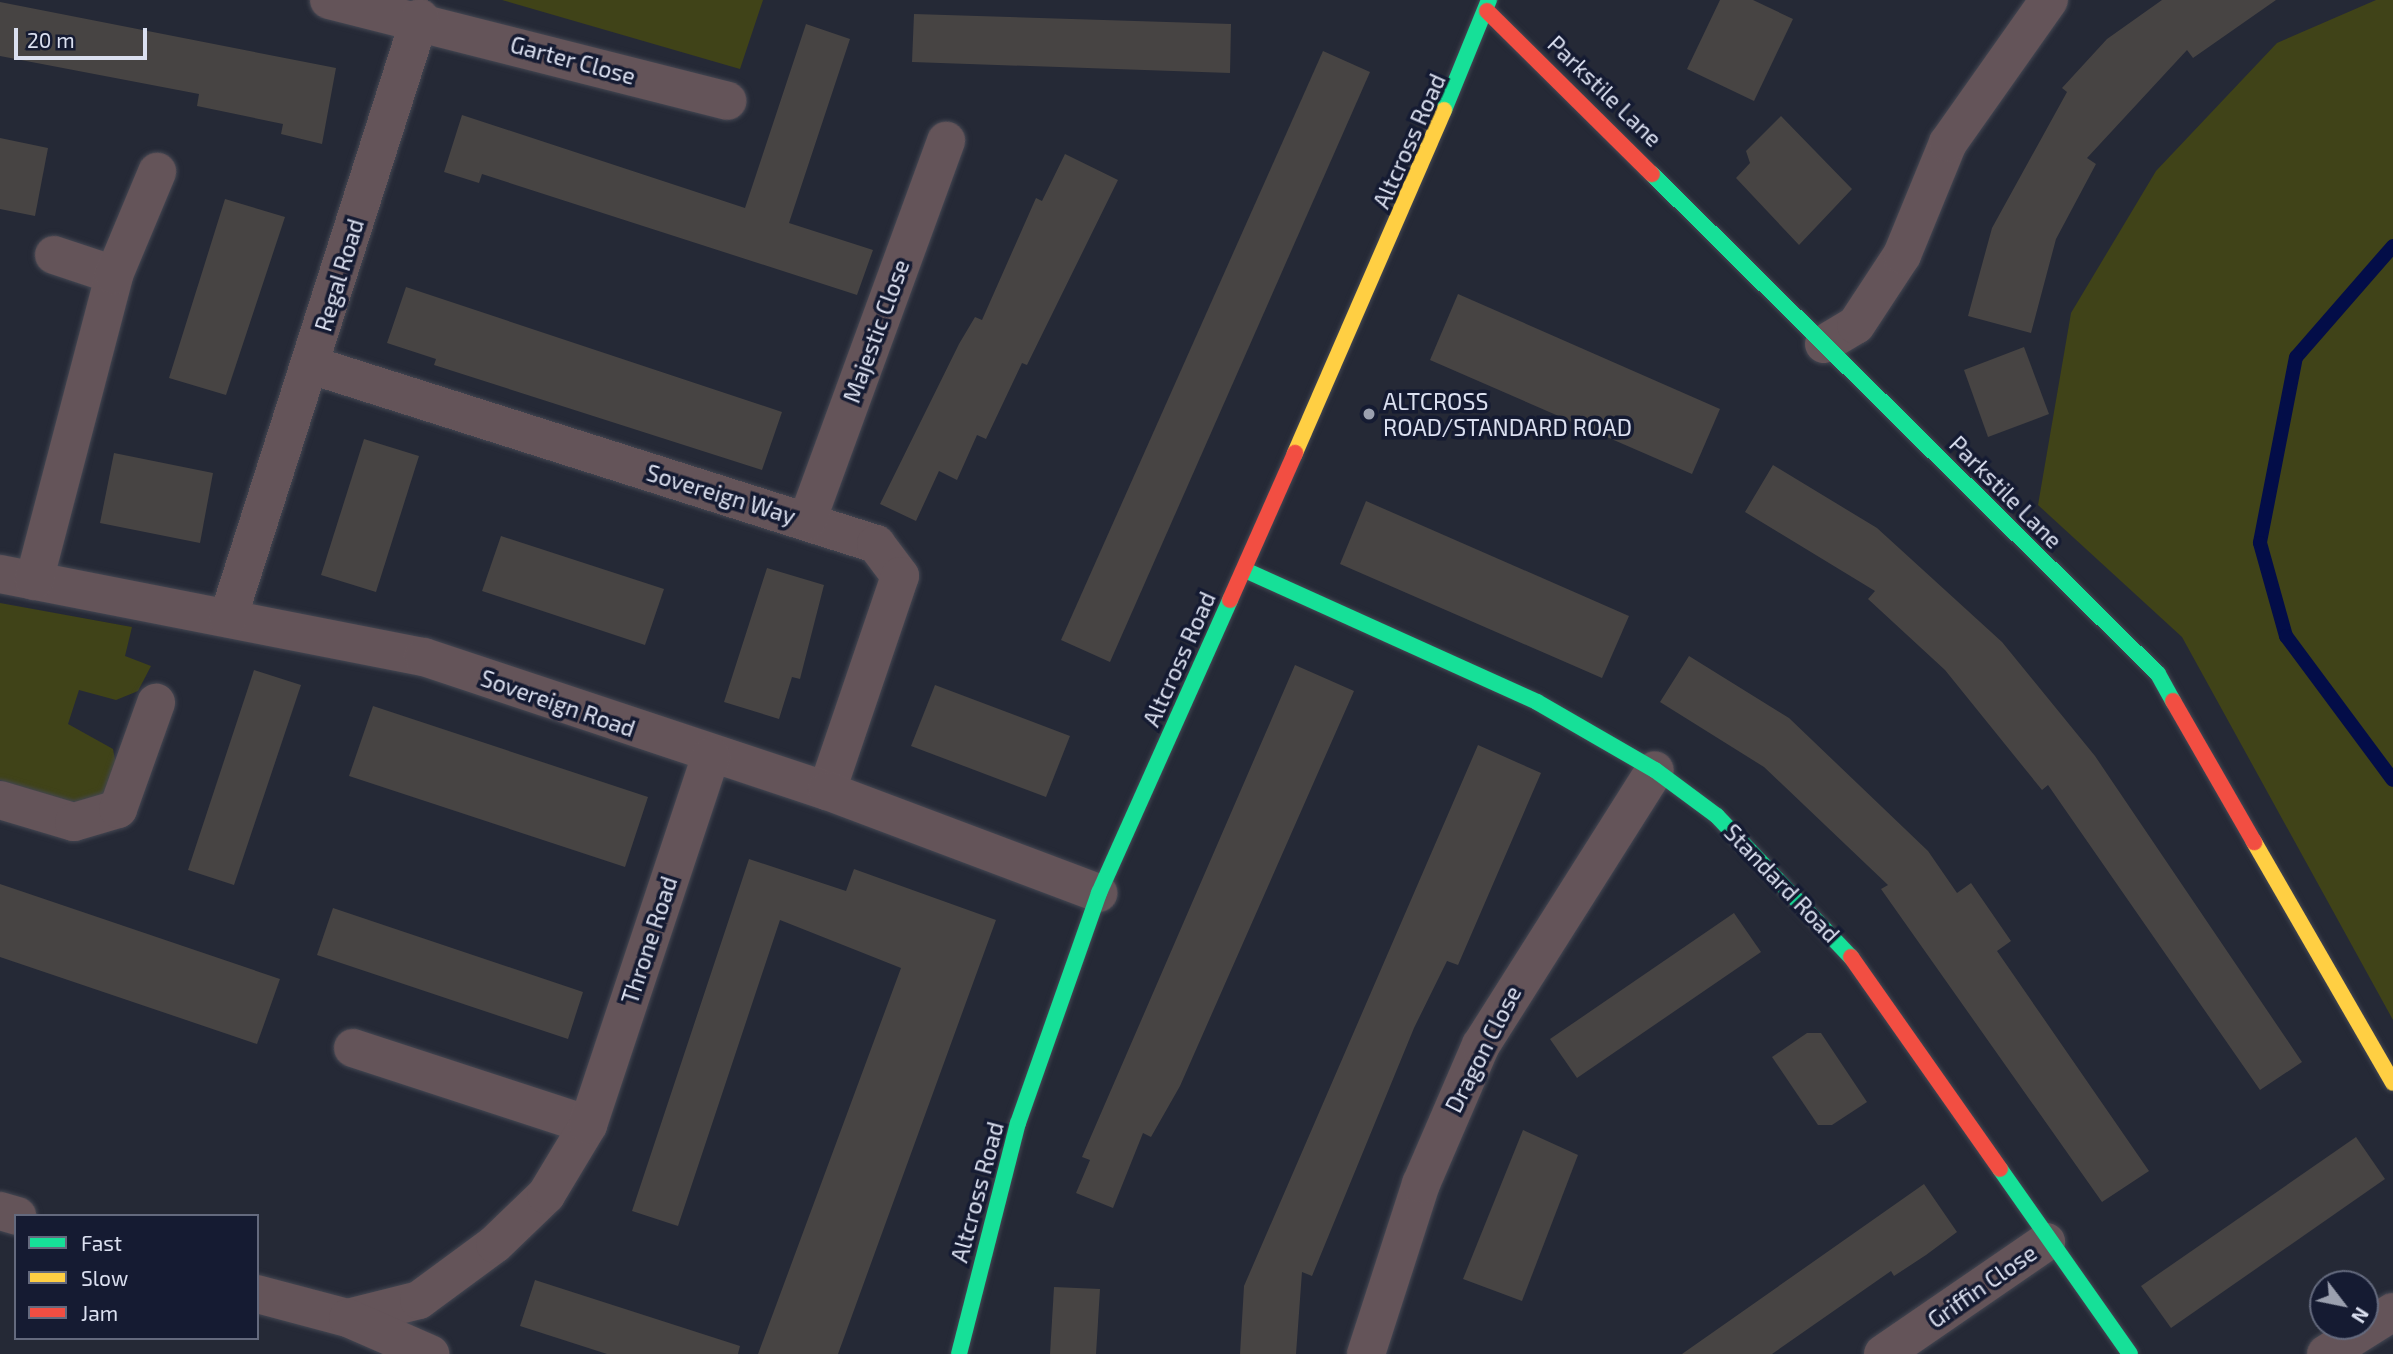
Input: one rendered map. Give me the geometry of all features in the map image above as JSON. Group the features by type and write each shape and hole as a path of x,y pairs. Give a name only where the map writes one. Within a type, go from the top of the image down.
{"street":[{"path":"329,0 420,18"},
{"path":"1824,344 1856,325 1902,255 1948,143 2049,0"},
{"name":"Parkstile Lane","path":"1488,5 1824,344 2158,674 2393,1083"},
{"name":"Altcross Road","path":"959,1354 1018,1123 1099,893 1245,570 1488,5"},
{"name":"Garter Close","path":"420,18 727,102"},
{"name":"Regal Road","path":"228,618 420,18"},
{"name":"Majestic Close","path":"807,521 946,141"},
{"path":"17,578 114,275 157,172"},
{"path":"54,255 114,275"},
{"name":"Sovereign Way","path":"311,365 876,544 900,576 827,791"},
{"name":"Standard Road","path":"1245,570 1537,702 1655,770 1774,868 1845,948 2046,1242 2130,1354"},
{"name":"Sovereign Road","path":"17,578 424,657 710,756 827,791 1099,893"},
{"path":"0,800 74,822 118,809 156,703"},
{"name":"Throne Road","path":"259,1295 348,1318 419,1300 495,1244 546,1195 588,1125 710,756"},
{"name":"Dragon Close","path":"1366,1354 1421,1184 1481,1045 1655,770"},
{"path":"353,1048 588,1125"},
{"name":"Griffin Close","path":"1883,1354 2046,1242"},
{"path":"2326,1354 2393,1312"},
{"path":"348,1318 430,1354"}],"green space":[{"path":"502,0 763,0 740,69"},
{"path":"2376,0 2393,0 2393,1020 2182,637 2038,505 2071,313 2156,171 2277,43"},
{"path":"0,603 132,627 125,656 151,666 138,691 116,700 79,690 68,724 113,749 118,774 107,795 88,803 67,801 0,780"}],"building":[{"path":"1720,0 1753,0 1793,19 1754,101 1687,69"},
{"path":"2162,0 2276,0 2193,58 2187,50 2087,158 2096,164 2056,239 2031,333 1968,316 1992,228 2067,92 2062,88 2107,39"},
{"path":"0,2 336,68 322,144 281,134 283,124 197,106 199,94 0,56"},
{"path":"914,14 1231,24 1230,73 912,62"},
{"path":"806,24 850,39 789,223 873,250 857,295 482,174 479,183 444,172 462,115 745,208"},
{"path":"1323,51 1370,72 1110,662 1061,640"},
{"path":"1781,116 1852,189 1799,245 1736,178 1750,163 1746,151"},
{"path":"0,138 48,148 35,216 0,209"},
{"path":"1065,154 1118,180 1027,365 1022,363 986,439 977,435 957,480 939,471 916,521 880,504 959,344 975,317 982,320 1036,198 1042,201"},
{"path":"225,199 285,217 226,395 169,378"},
{"path":"406,287 782,412 762,470 434,365 436,359 387,343"},
{"path":"1458,294 1720,409 1692,474 1430,360"},
{"path":"2024,347 2049,414 1988,437 1964,370"},
{"path":"364,439 419,456 376,592 321,575"},
{"path":"114,453 213,473 200,543 100,523"},
{"path":"1773,465 1877,528 2002,642 2095,756 2302,1062 2260,1090 2048,785 2042,790 1945,670 1868,599 1875,591 1745,512"},
{"path":"1366,501 1629,616 1602,678 1340,564"},
{"path":"501,536 664,589 645,645 482,591"},
{"path":"767,568 824,585 800,679 792,677 779,719 724,702"},
{"path":"1689,656 1789,718 1928,851 1957,893 1971,883 2011,941 1997,951 2149,1171 2102,1202 1881,889 1888,885 1764,767 1660,702"},
{"path":"1295,665 1354,691 1180,1086 1151,1137 1143,1133 1113,1208 1076,1193 1090,1160 1082,1157"},
{"path":"254,670 301,685 234,885 188,870"},
{"path":"935,685 1070,736 1046,797 911,746"},
{"path":"373,706 648,797 625,867 349,776"},
{"path":"1478,745 1541,773 1458,965 1447,961 1414,1028 1312,1276 1302,1272 1296,1354 1240,1354 1244,1286"},
{"path":"749,859 846,891 854,869 996,920 838,1354 758,1354 901,968 780,920 678,1226 632,1211"},
{"path":"0,884 280,979 257,1044 0,957"},
{"path":"333,908 583,992 568,1039 317,955"},
{"path":"1734,913 1761,952 1577,1078 1550,1039"},
{"path":"1807,1033 1821,1033 1867,1102 1832,1125 1818,1125 1772,1057"},
{"path":"1523,1130 1578,1155 1522,1301 1463,1279"},
{"path":"2356,1137 2385,1179 2171,1328 2141,1286"},
{"path":"1924,1184 1957,1232 1926,1255 1894,1276 1891,1271 1772,1354 1682,1354"},
{"path":"535,1280 740,1346 738,1354 607,1354 520,1326"},
{"path":"1054,1287 1100,1289 1096,1354 1050,1354"}],"waterway":[{"path":"2393,246 2296,357 2260,543 2286,636 2393,780"}],"traffic: fast":[{"path":"1444,110 1489,0"},
{"path":"1652,174 2158,674 2173,701"},
{"path":"1245,570 1537,702 1655,770 1717,816 1851,957"},
{"path":"959,1354 1018,1123 1099,893 1230,600"},
{"path":"2000,1169 2130,1354"}],"traffic: slow":[{"path":"1295,453 1444,110"},
{"path":"2254,842 2393,1083"}],"traffic: jam":[{"path":"1487,11 1652,174"},
{"path":"1230,600 1295,453"},
{"path":"2173,701 2254,842"},
{"path":"1851,957 2000,1169"}],"place":[{"name":"ALTCROSS ROAD/STANDARD ROAD","path":"1369,414"}]}
